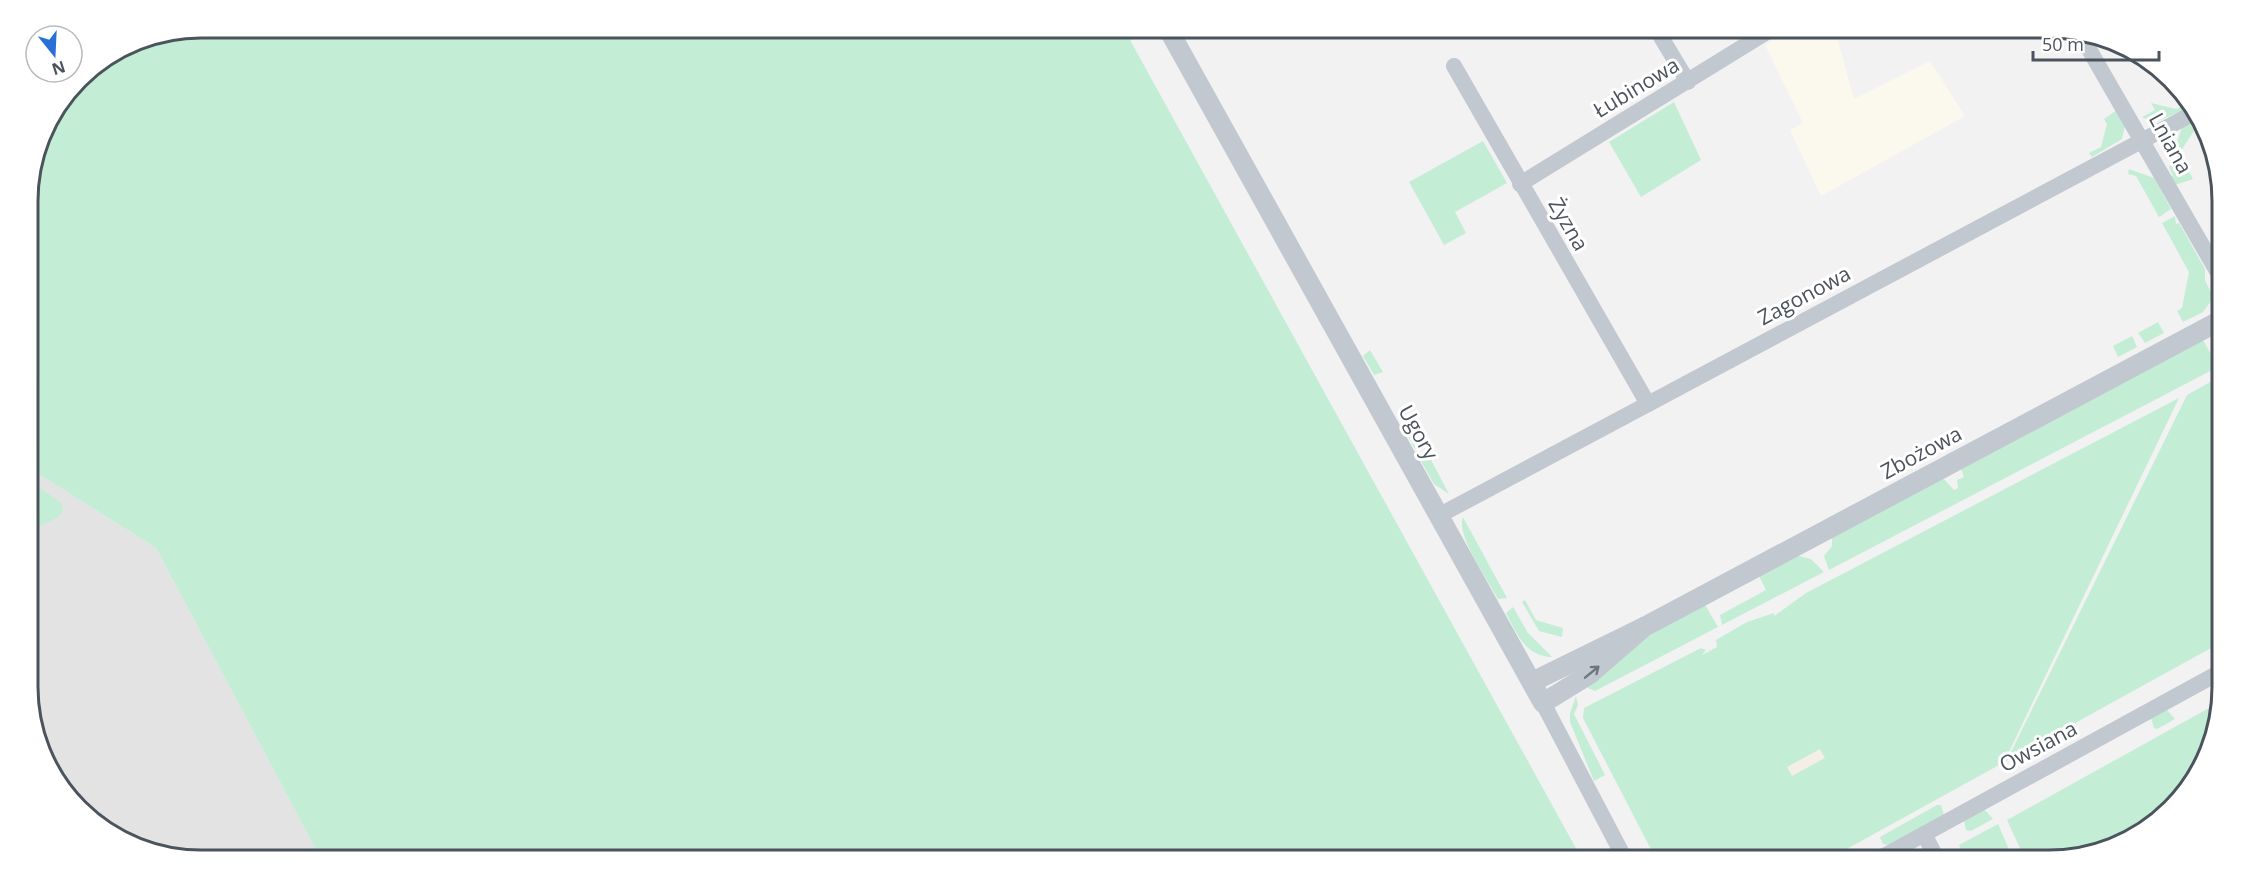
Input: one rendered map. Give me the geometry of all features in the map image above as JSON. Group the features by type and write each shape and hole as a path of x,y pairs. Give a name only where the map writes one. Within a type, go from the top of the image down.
{"street":[{"name":"Ugory","path":"1179,38 1438,516 1532,682 1620,850"},
{"path":"1662,38 1688,82"},
{"name":"Łubinowa","path":"1520,184 1758,38"},
{"name":"Lniana","path":"2085,42 2212,262"},
{"name":"Żyzna","path":"1454,66 1648,404"},
{"name":"Zagonowa","path":"1438,516 2188,116"},
{"name":"Zbożowa","path":"1532,682 1644,627 2212,325"},
{"name":"Zbożowa","path":"1543,703 1590,674 1644,627"},
{"name":"Owsiana","path":"1895,850 2212,676"},
{"path":"1924,834 1932,850"}],"shaded area":[{"path":"1777,38 1837,38 1854,99 1930,61 1965,116 1821,196 1790,130 1803,123 1765,45"},
{"path":"38,474 156,548 316,850 200,850 179,849 148,842 128,834 93,810 78,795 54,760 46,740 38,699"}],"green space":[{"path":"1135,38 1130,40 1577,850 316,850 156,548 38,474 38,189 43,158 54,128 65,110 93,78 128,54 158,43 179,39"},
{"path":"1674,102 1701,160 1641,197 1609,142"},
{"path":"2151,103 2176,109 2181,107 2184,110 2153,123 2142,117 2155,110"},
{"path":"2117,110 2125,126 2122,139 2092,157 2089,153 2101,147 2107,124 2104,119"},
{"path":"2192,123 2195,129 2179,154 2193,179 2172,186 2167,178 2173,175 2169,168 2182,127"},
{"path":"1483,141 1507,183 1455,212 1466,233 1444,245 1409,182"},
{"path":"2129,169 2154,178 2171,209 2159,217 2136,176 2128,174"},
{"path":"2175,216 2176,224 2179,223 2205,269 2205,280 2212,295 2211,301 2203,312 2183,322 2177,311 2182,308 2189,272 2162,223"},
{"path":"2158,322 2164,333 2145,343 2138,333"},
{"path":"2132,336 2137,347 2118,357 2113,346"},
{"path":"2203,340 2212,356 2212,370 1829,570 1824,556 1832,546 1832,538 1809,546 1943,478 1954,490 1958,488 1957,480 1964,477 1961,469"},
{"path":"1370,350 1383,372 1374,375 1363,356"},
{"path":"2212,381 2212,648 1845,850 1651,850 1583,718 1584,708 1701,648 1706,650 1702,655 1717,647 1716,640 1747,622 1774,613 1774,616 1806,593 2179,398 2007,756 2009,756 2187,395"},
{"path":"1409,420 1425,449 1415,449 1402,426"},
{"path":"1429,456 1449,494 1434,484 1421,461"},
{"path":"38,486 61,503 63,509 59,517 38,527"},
{"path":"1463,517 1507,598 1498,599 1474,558 1464,535"},
{"path":"1799,556 1811,559 1824,572 1722,625 1720,615 1766,590 1758,574 1789,557"},
{"path":"1525,600 1536,620 1563,628 1562,637 1539,631 1522,602"},
{"path":"1704,603 1718,627 1595,691 1588,688 1586,684 1642,640"},
{"path":"1513,607 1528,633 1552,657 1535,653 1523,642 1506,613"},
{"path":"1576,696 1578,705 1574,714 1605,775 1594,781 1570,722 1570,713"},
{"path":"2210,707 2203,740 2184,778 2156,810 2130,829 2111,838 2081,847 2060,850 2021,850 2007,820"},
{"path":"2167,710 2175,719 2157,729 2154,728 2151,718"},
{"path":"1937,805 1941,805 1944,815 1889,845 1883,844 1880,837"},
{"path":"1984,809 1993,819 1971,831 1966,830 1964,820"},
{"path":"1998,824 2009,850 1961,850 1959,845"}],"sand":[{"path":"1820,749 1825,758 1792,776 1787,767"}]}
